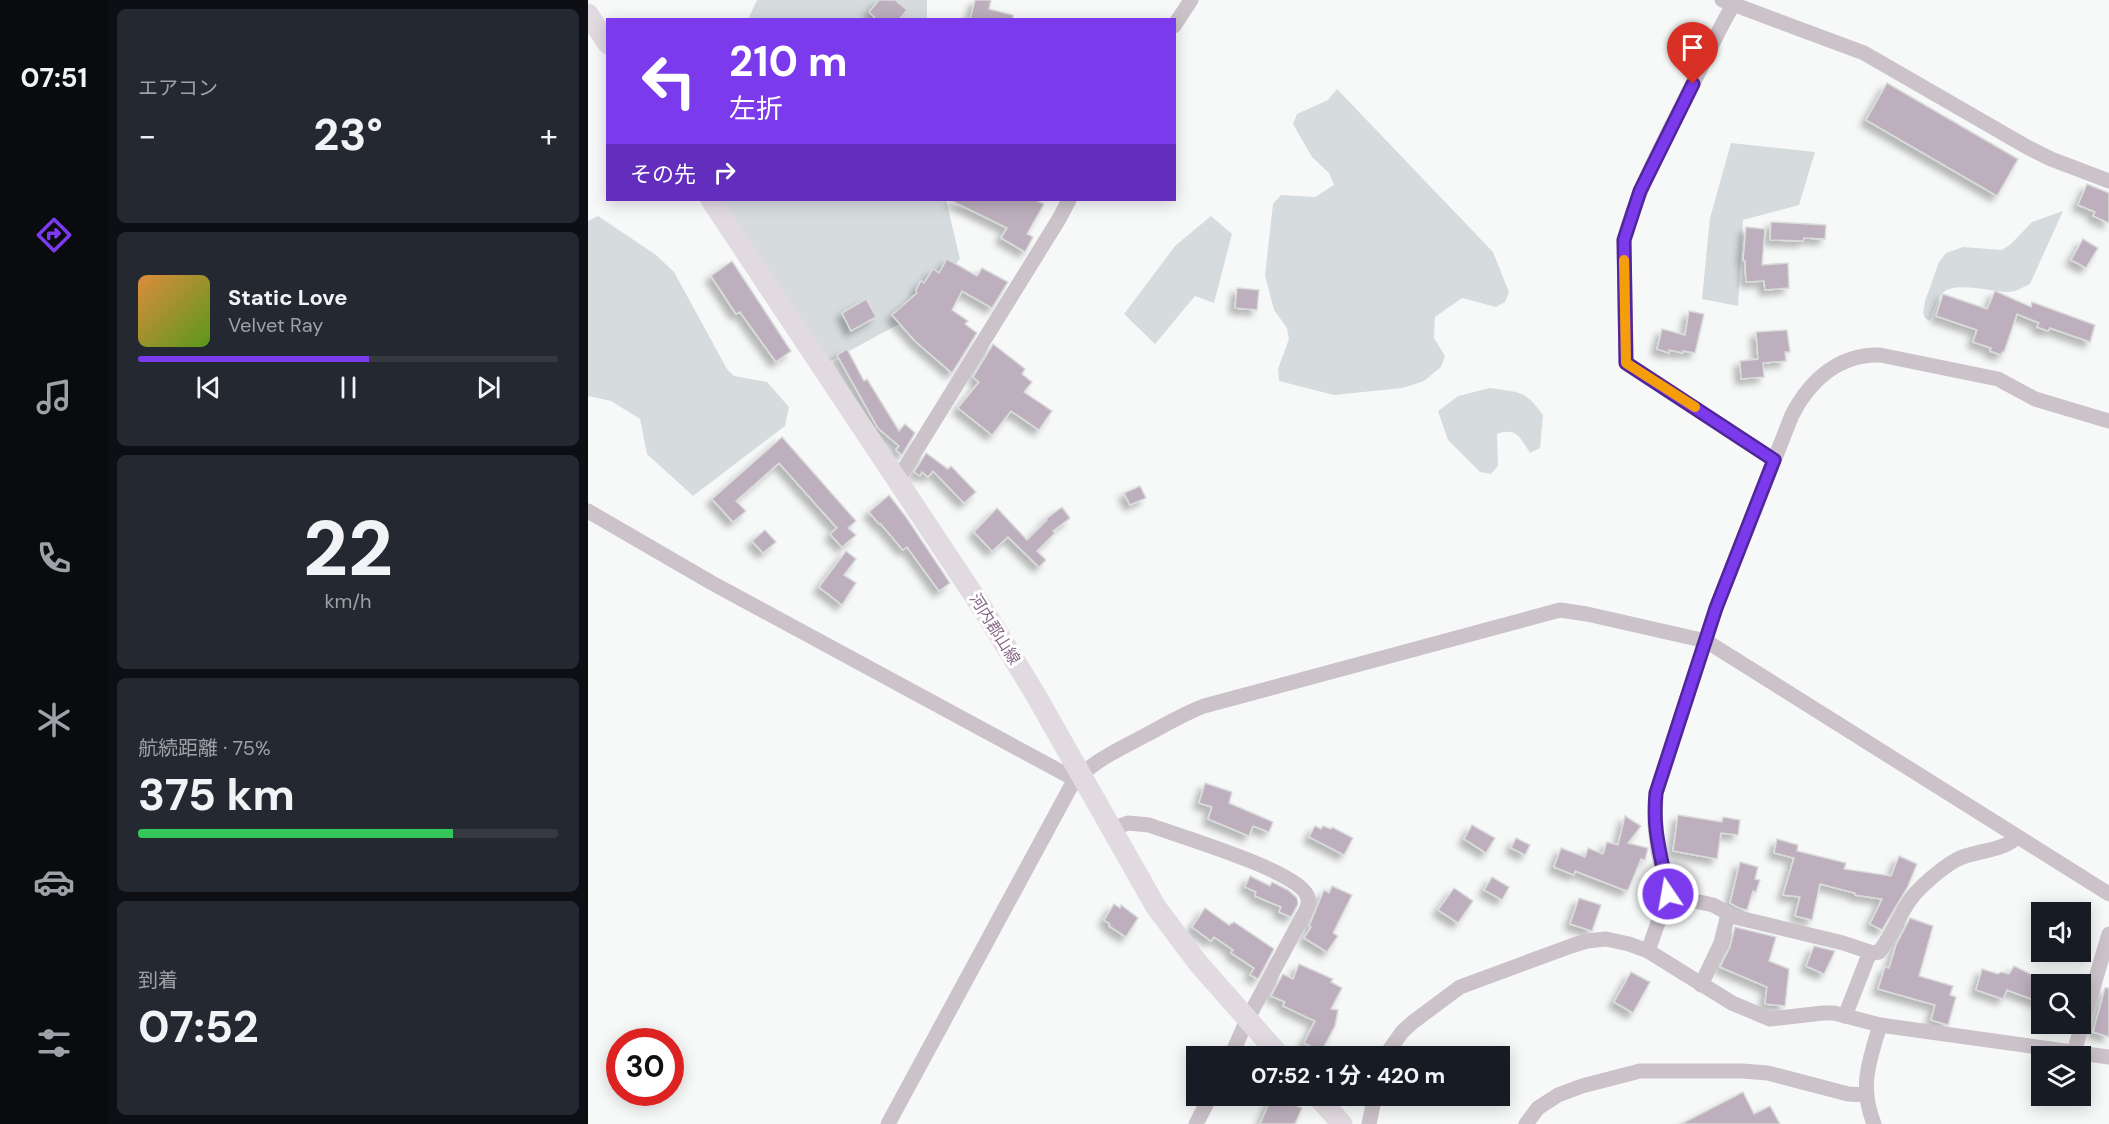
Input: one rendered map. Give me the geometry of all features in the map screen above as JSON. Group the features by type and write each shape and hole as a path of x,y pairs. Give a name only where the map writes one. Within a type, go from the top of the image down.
{"main road":[{"path":"588,14 606,41"},
{"name":"河内郡山線","path":"712,201 1028,682 1079,777 1112,829 1156,907 1198,963 1271,1046"},
{"path":"1326,1106 1342,1124"}],"street":[{"path":"1176,23 1191,0"},
{"path":"1774,460 1626,363 1624,240 1640,191 1730,1 1864,53 2027,147 2051,159 2109,181"},
{"path":"897,481 1059,219 1064,201"},
{"path":"1648,951 1668,895 1658,851 1655,825 1656,793 1716,608 1792,415 1810,385 1826,372 1843,363 1868,355 1880,355 1998,379 2035,399 2109,421"},
{"path":"588,512 694,573 1079,777"},
{"path":"888,1124 1079,777 1099,759 1204,706 1560,610 1706,641 2109,894"},
{"path":"1112,829 1128,823 1149,825 1265,867 1304,890 1308,900 1307,908 1235,1046"},
{"path":"1668,895 1713,905 1728,914 1870,952 1879,952 1888,941 1910,900 1946,867 1971,854 2002,846 2017,837"},
{"path":"1701,985 1721,943 1728,914"},
{"path":"2076,1046 2109,934"},
{"path":"1392,1046 1413,1022 1460,987 1539,956 1587,941 1606,939 1618,940 1648,951 1732,1003 1770,1019 1823,1013 1880,1025 2031,1046"},
{"path":"1845,1016 1870,952"},
{"path":"1874,1124 1867,1106 1867,1076 1880,1025"},
{"path":"2091,1054 2109,1057"},
{"path":"1526,1124 1538,1108 1558,1095 1582,1086 1640,1071 1768,1073 1848,1094 1866,1095"},
{"path":"1196,1124 1205,1106"},
{"path":"1369,1124 1373,1106"}],"shaded area":[{"path":"757,0 927,0 927,18 749,18"},
{"path":"1337,89 1493,252 1509,292 1505,302 1496,307 1462,298 1435,317 1434,338 1445,356 1441,367 1424,381 1403,388 1334,395 1279,381 1278,369 1289,339 1287,328 1274,310 1265,275 1273,204 1281,195 1315,197 1334,185 1329,173 1312,157 1293,124 1297,114 1328,100"},
{"path":"1731,143 1815,152 1799,205 1743,220 1738,306 1702,299 1710,218"},
{"path":"722,201 946,201 960,259 908,319 818,368"},
{"path":"2063,211 2030,284 2010,292 1963,287 1947,290 1938,300 1930,321 1925,318 1923,313 1925,301 1939,262 1946,253 1963,247 2002,250 2032,222"},
{"path":"598,216 656,255 674,272 727,369 734,376 767,382 789,407 785,426 693,496 647,454 640,419 611,401 588,396 588,221"},
{"path":"1211,216 1232,234 1214,303 1195,296 1155,344 1124,314 1175,246"},
{"path":"1490,388 1526,396 1543,415 1540,448 1530,453 1514,433 1497,434 1498,466 1491,474 1480,472 1448,440 1438,411 1458,396"}],"building":[{"path":"879,0 895,0 907,10 901,18 875,18 869,12"},
{"path":"975,0 991,0 989,9 1013,15 1013,18 970,18"},
{"path":"1887,83 2018,159 1997,196 1866,120"},
{"path":"2087,184 2109,193 2109,223 2093,216 2095,212 2078,205"},
{"path":"952,201 1038,201 1044,204 1027,234 1033,237 1025,252 1001,238 1007,228"},
{"path":"1771,222 1826,225 1825,239 1770,240"},
{"path":"1746,227 1765,229 1762,265 1788,263 1789,288 1765,290 1764,281 1746,282 1745,261 1743,260"},
{"path":"2083,239 2098,248 2086,268 2071,260"},
{"path":"947,259 977,276 982,268 1008,282 992,308 962,291 952,310 968,321 965,324 977,333 952,373 915,341 892,315 917,293 916,290 921,281 924,283 933,269 939,273"},
{"path":"732,261 791,351 776,362 740,312 736,314 711,276"},
{"path":"1237,288 1259,290 1257,310 1235,308"},
{"path":"1995,291 2031,307 2032,302 2095,325 2090,342 2050,328 2048,331 2037,327 2039,323 2017,314 2001,355 1990,351 1991,348 1973,342 1977,330 1936,316 1943,294 1987,309"},
{"path":"866,299 876,317 851,331 842,313"},
{"path":"1689,311 1704,314 1695,353 1669,350 1669,353 1657,349 1662,329 1685,335"},
{"path":"1787,330 1790,352 1785,352 1786,361 1763,363 1764,377 1741,379 1740,361 1758,359 1756,332"},
{"path":"993,344 1025,369 1022,374 1032,382 1024,392 1052,411 1039,430 1011,411 992,435 958,408 979,382 973,377"},
{"path":"847,349 864,381 867,379 899,431 905,424 915,433 902,455 896,450 899,446 878,428 837,355"},
{"path":"782,437 856,521 848,528 856,535 842,547 830,534 837,528 779,463 736,501 746,511 733,522 712,499"},
{"path":"926,453 948,469 951,466 976,492 964,503 933,471 928,477 922,472 920,476 914,472"},
{"path":"1140,486 1146,498 1130,505 1124,493"},
{"path":"889,495 950,583 939,591 907,547 903,550 869,512"},
{"path":"1062,507 1070,518 1053,531 1055,533 1037,551 1046,560 1039,567 1008,537 992,551 974,532 997,508 1027,540 1046,519"},
{"path":"765,530 776,542 763,553 752,541"},
{"path":"846,551 856,559 844,575 856,583 842,605 819,587"},
{"path":"1205,783 1232,792 1229,803 1273,822 1269,832 1253,826 1249,836 1208,819 1212,807 1199,803"},
{"path":"1678,815 1722,822 1723,817 1740,820 1738,835 1721,833 1717,859 1673,851"},
{"path":"1625,816 1641,826 1628,843 1648,848 1645,860 1641,859 1628,890 1575,871 1574,875 1554,867 1561,848 1585,857 1588,848 1603,854 1607,842 1618,845"},
{"path":"1472,825 1495,838 1486,853 1464,839"},
{"path":"1315,826 1321,829 1323,826 1331,829 1332,827 1353,838 1344,855 1309,837"},
{"path":"1516,838 1530,845 1525,855 1511,848"},
{"path":"1777,839 1798,845 1797,851 1846,863 1844,869 1891,876 1899,856 1917,864 1907,888 1882,930 1870,924 1882,899 1855,895 1855,893 1820,884 1812,920 1795,916 1800,897 1783,895 1794,858 1774,853"},
{"path":"1740,862 1758,867 1755,879 1760,880 1756,892 1753,891 1747,910 1730,903"},
{"path":"1250,876 1270,886 1272,882 1288,890 1297,898 1298,904 1291,917 1279,912 1281,907 1255,896 1256,892 1245,887"},
{"path":"1492,877 1509,887 1502,900 1484,890"},
{"path":"1332,886 1352,895 1333,933 1338,936 1327,952 1304,938 1311,927 1309,926 1324,890 1329,893"},
{"path":"1454,888 1473,901 1458,923 1438,910"},
{"path":"1579,898 1601,905 1592,931 1570,924"},
{"path":"1114,904 1120,908 1121,905 1138,918 1126,937 1104,920"},
{"path":"1205,908 1229,925 1234,922 1274,949 1258,979 1250,975 1254,968 1231,953 1233,950 1214,937 1211,941 1192,927"},
{"path":"1910,918 1933,926 1919,976 1953,986 1950,995 1956,997 1948,1025 1931,1020 1935,1005 1878,989 1885,967 1889,968 1896,945"},
{"path":"1735,927 1776,937 1769,961 1789,969 1785,1006 1765,1004 1767,987 1720,967 1730,947"},
{"path":"1814,946 1835,951 1824,974 1806,966"},
{"path":"1299,964 1333,979 1331,982 1342,988 1331,1009 1338,1010 1335,1026 1324,1046 1310,1046 1304,1043 1315,1021 1283,1006 1285,1002 1271,996 1283,974 1293,979"},
{"path":"2014,966 2031,974 2031,999 2007,990 2003,999 1976,990 1982,969 1998,974 2001,972 2009,974"},
{"path":"1631,972 1650,982 1633,1013 1614,1002"},
{"path":"2105,988 2109,988 2109,1037 2093,1032"},
{"path":"1743,1092 1754,1114 1770,1106 1780,1124 1681,1124"},
{"path":"1268,1106 1302,1108 1295,1124 1260,1124"}],"slow traffic":[{"path":"1624,260 1626,363 1695,407"}],"route":[{"path":"1668,894 1658,851 1655,825 1656,793 1716,608 1774,460 1626,363 1624,240 1640,191 1693,84"}]}
